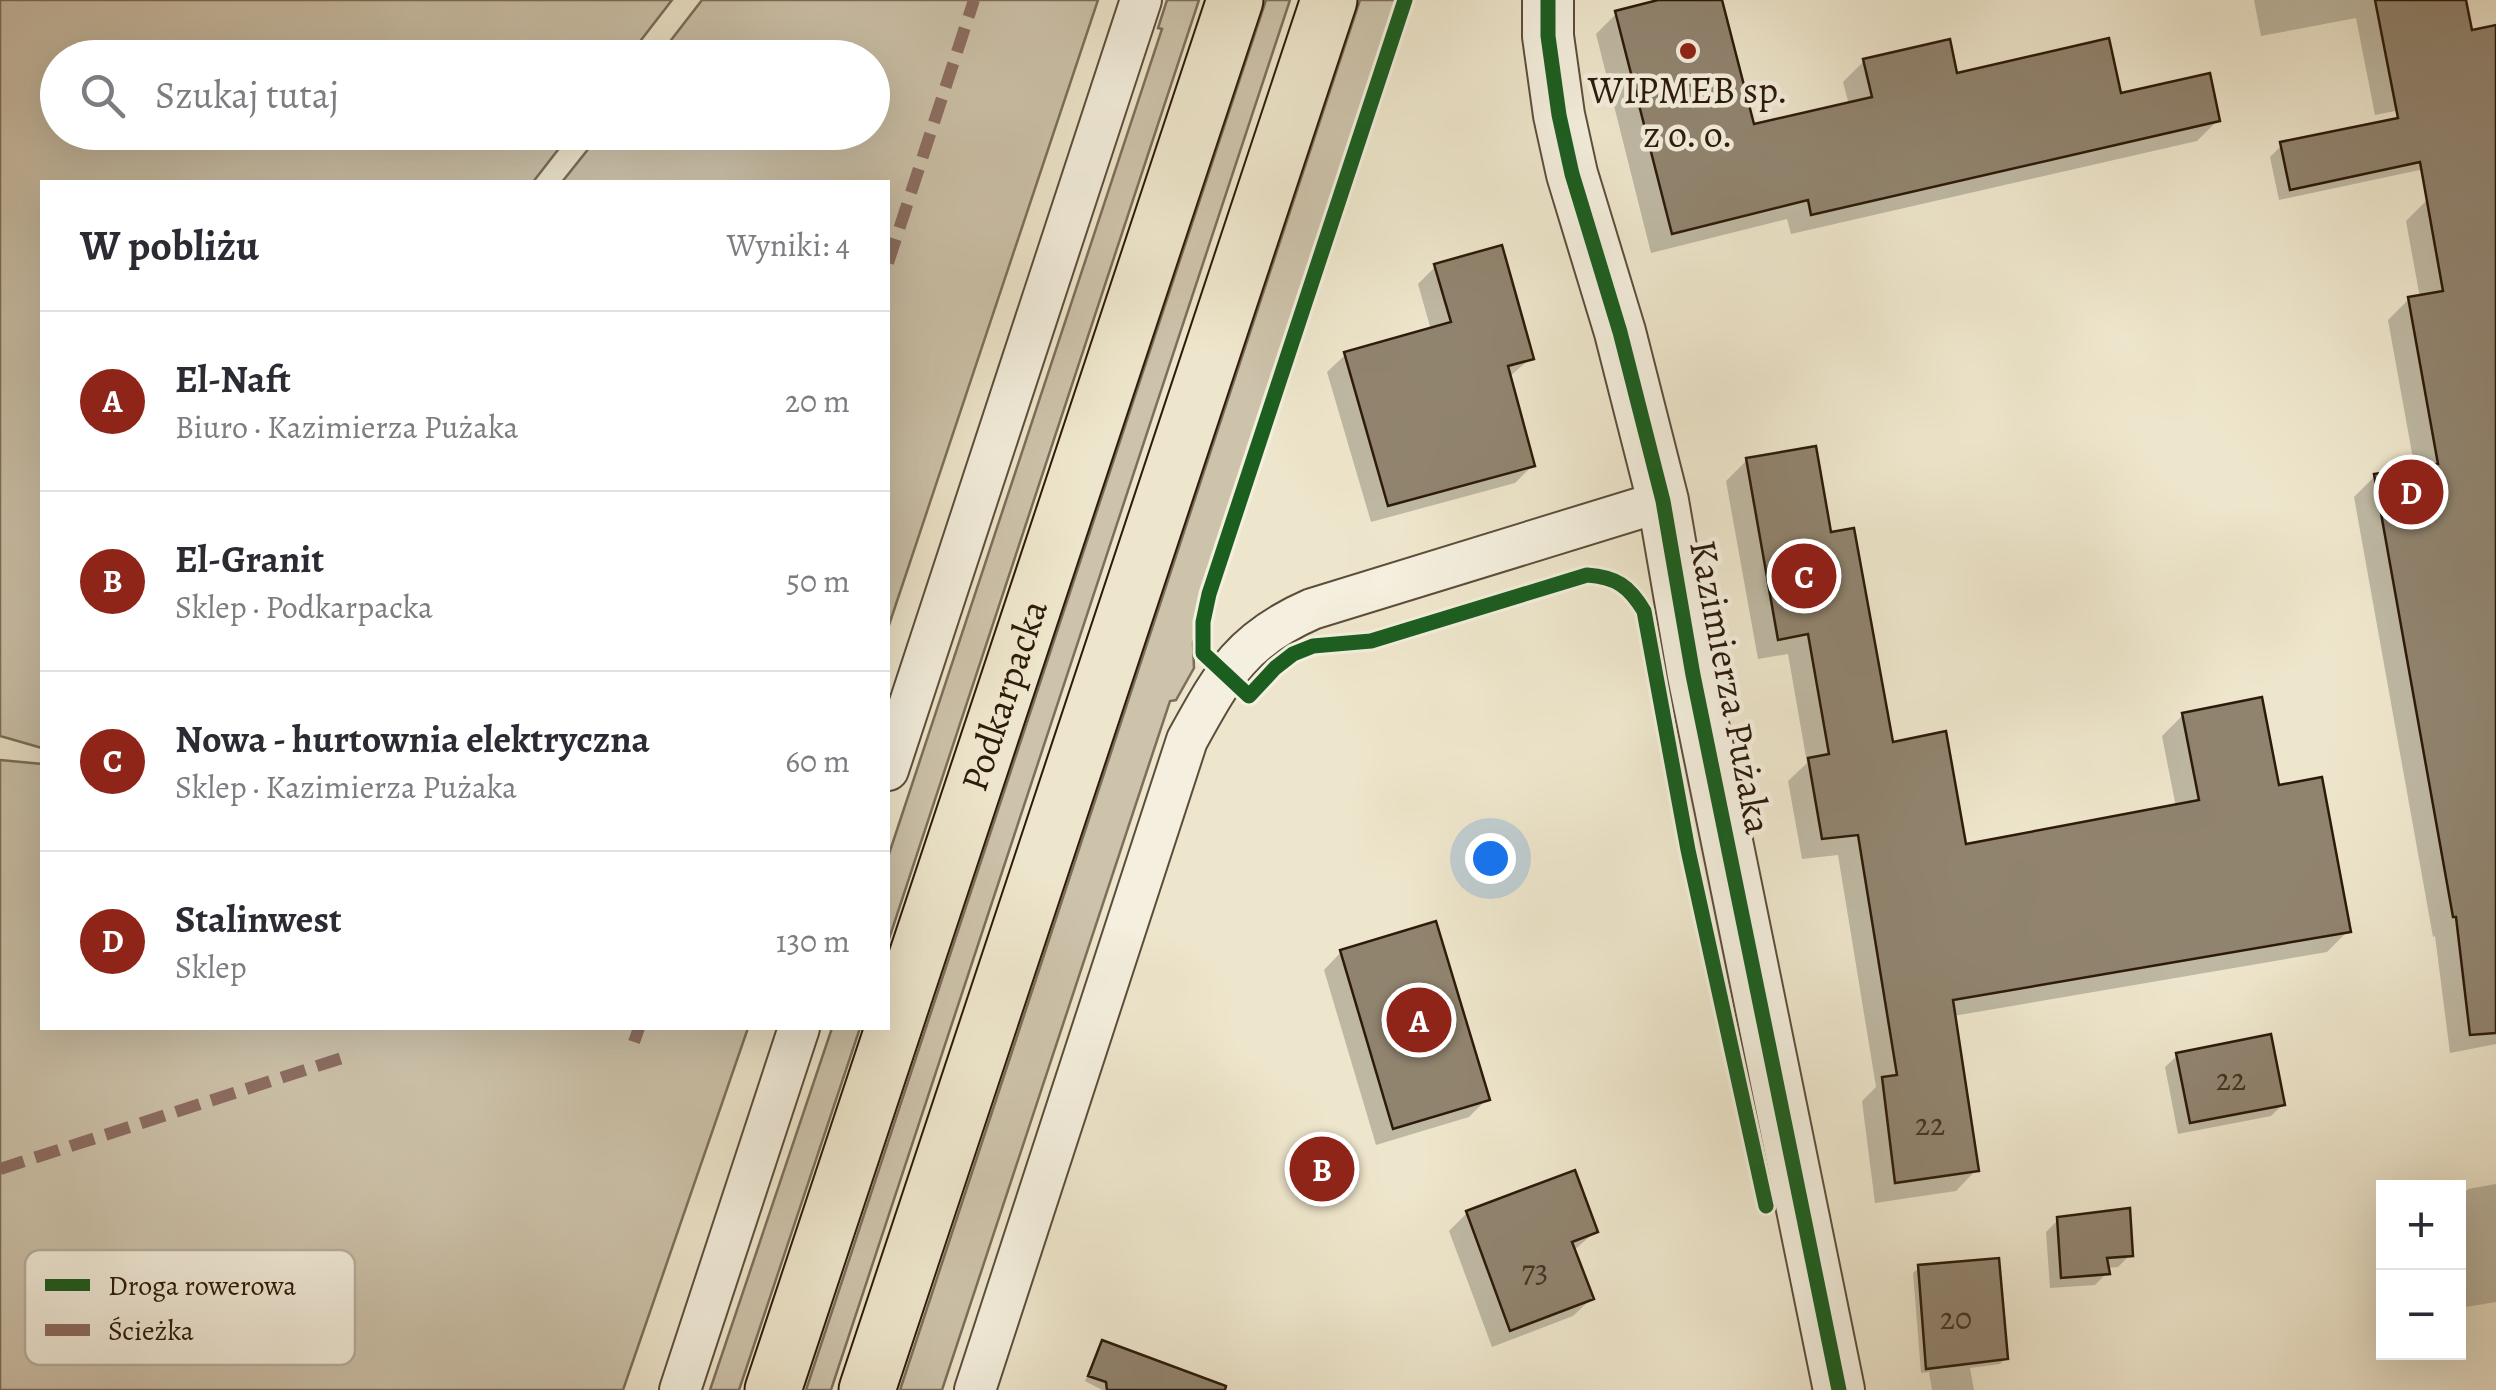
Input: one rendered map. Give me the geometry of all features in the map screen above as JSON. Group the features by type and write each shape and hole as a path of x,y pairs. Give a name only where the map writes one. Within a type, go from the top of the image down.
{"main road":[{"name":"Podkarpacka","path":"774,1390 1235,0"},
{"path":"867,1390 1329,0"}],"street":[{"path":"890,764 1141,0"},
{"name":"Kazimierza Pużaka","path":"1548,0 1548,36 1565,144 1620,332 1663,502 1692,676 1839,1390"},
{"path":"975,1390 1187,740 1224,674 1278,624 1312,609 1663,502"},
{"path":"680,1390 798,1030"}],"shaded area":[{"path":"0,0 672,0 641,40 40,40 40,150 558,150 535,180 40,180 40,747 0,736"},
{"path":"702,0 1098,0 890,622 890,180 564,180 587,150 890,150 890,40 671,40"},
{"path":"1167,0 1199,0 890,936 890,851 1162,29 1158,28"},
{"path":"1266,0 1290,0 831,1390 806,1390"},
{"path":"1360,0 1406,0 1193,643 1194,668 1176,700 1170,701 942,1390 900,1390"},
{"path":"0,760 40,764 40,1030 747,1030 623,1390 0,1390"},
{"path":"831,1030 859,1030 739,1390 710,1390"}],"building":[{"path":"1658,0 1722,0 1754,124 1872,97 1863,59 1950,39 1957,73 2109,38 2121,93 2210,73 2220,121 1811,215 1808,200 1672,234 1615,11"},
{"path":"2375,0 2466,0 2472,30 2496,25 2496,1033 2470,1035 2456,917 2374,474 2438,464 2408,297 2443,291 2420,162 2290,190 2280,142 2398,118"},
{"path":"1502,245 1534,359 1508,366 1535,466 1388,506 1344,352 1451,322 1434,264"},
{"path":"1816,446 1831,532 1854,528 1893,742 1946,731 1966,844 2199,800 2182,713 2262,697 2279,785 2322,777 2351,932 1953,1000 1979,1171 1895,1183 1882,1077 1897,1075 1858,835 1822,839 1808,758 1829,754 1808,634 1778,640 1746,458"},
{"path":"1436,921 1490,1100 1393,1129 1340,950"},
{"path":"2271,1034 2285,1105 2190,1123 2176,1053"},
{"path":"1575,1170 1598,1232 1572,1242 1594,1299 1510,1331 1466,1211"},
{"path":"2130,1208 2133,1256 2107,1258 2110,1274 2061,1278 2057,1217"},
{"path":"1999,1258 2008,1359 1926,1369 1918,1265"},
{"path":"1102,1340 1226,1386 1225,1390 1107,1390 1106,1382 1088,1376"}],"marked path":[{"path":"890,257 974,0"},
{"path":"634,1042 638,1030"},
{"path":"0,1169 348,1056"}],"cycle path":[{"path":"1405,0 1209,594 1203,622 1203,653 1249,696 1275,668 1293,654 1313,646 1371,641 1587,575 1606,578 1627,589 1644,611 1688,850 1766,1206"},
{"path":"1548,0 1548,36 1559,115 1663,501 1693,675 1839,1390"}],"place":[{"name":"WIPMEB sp. z o. o.","path":"1688,51"},
{"name":"Stalinwest","path":"2411,492"},
{"name":"Nowa - hurtownia elektryczna","path":"1804,576"},
{"name":"El-Naft","path":"1419,1020"},
{"name":"El-Granit","path":"1322,1169"}]}
